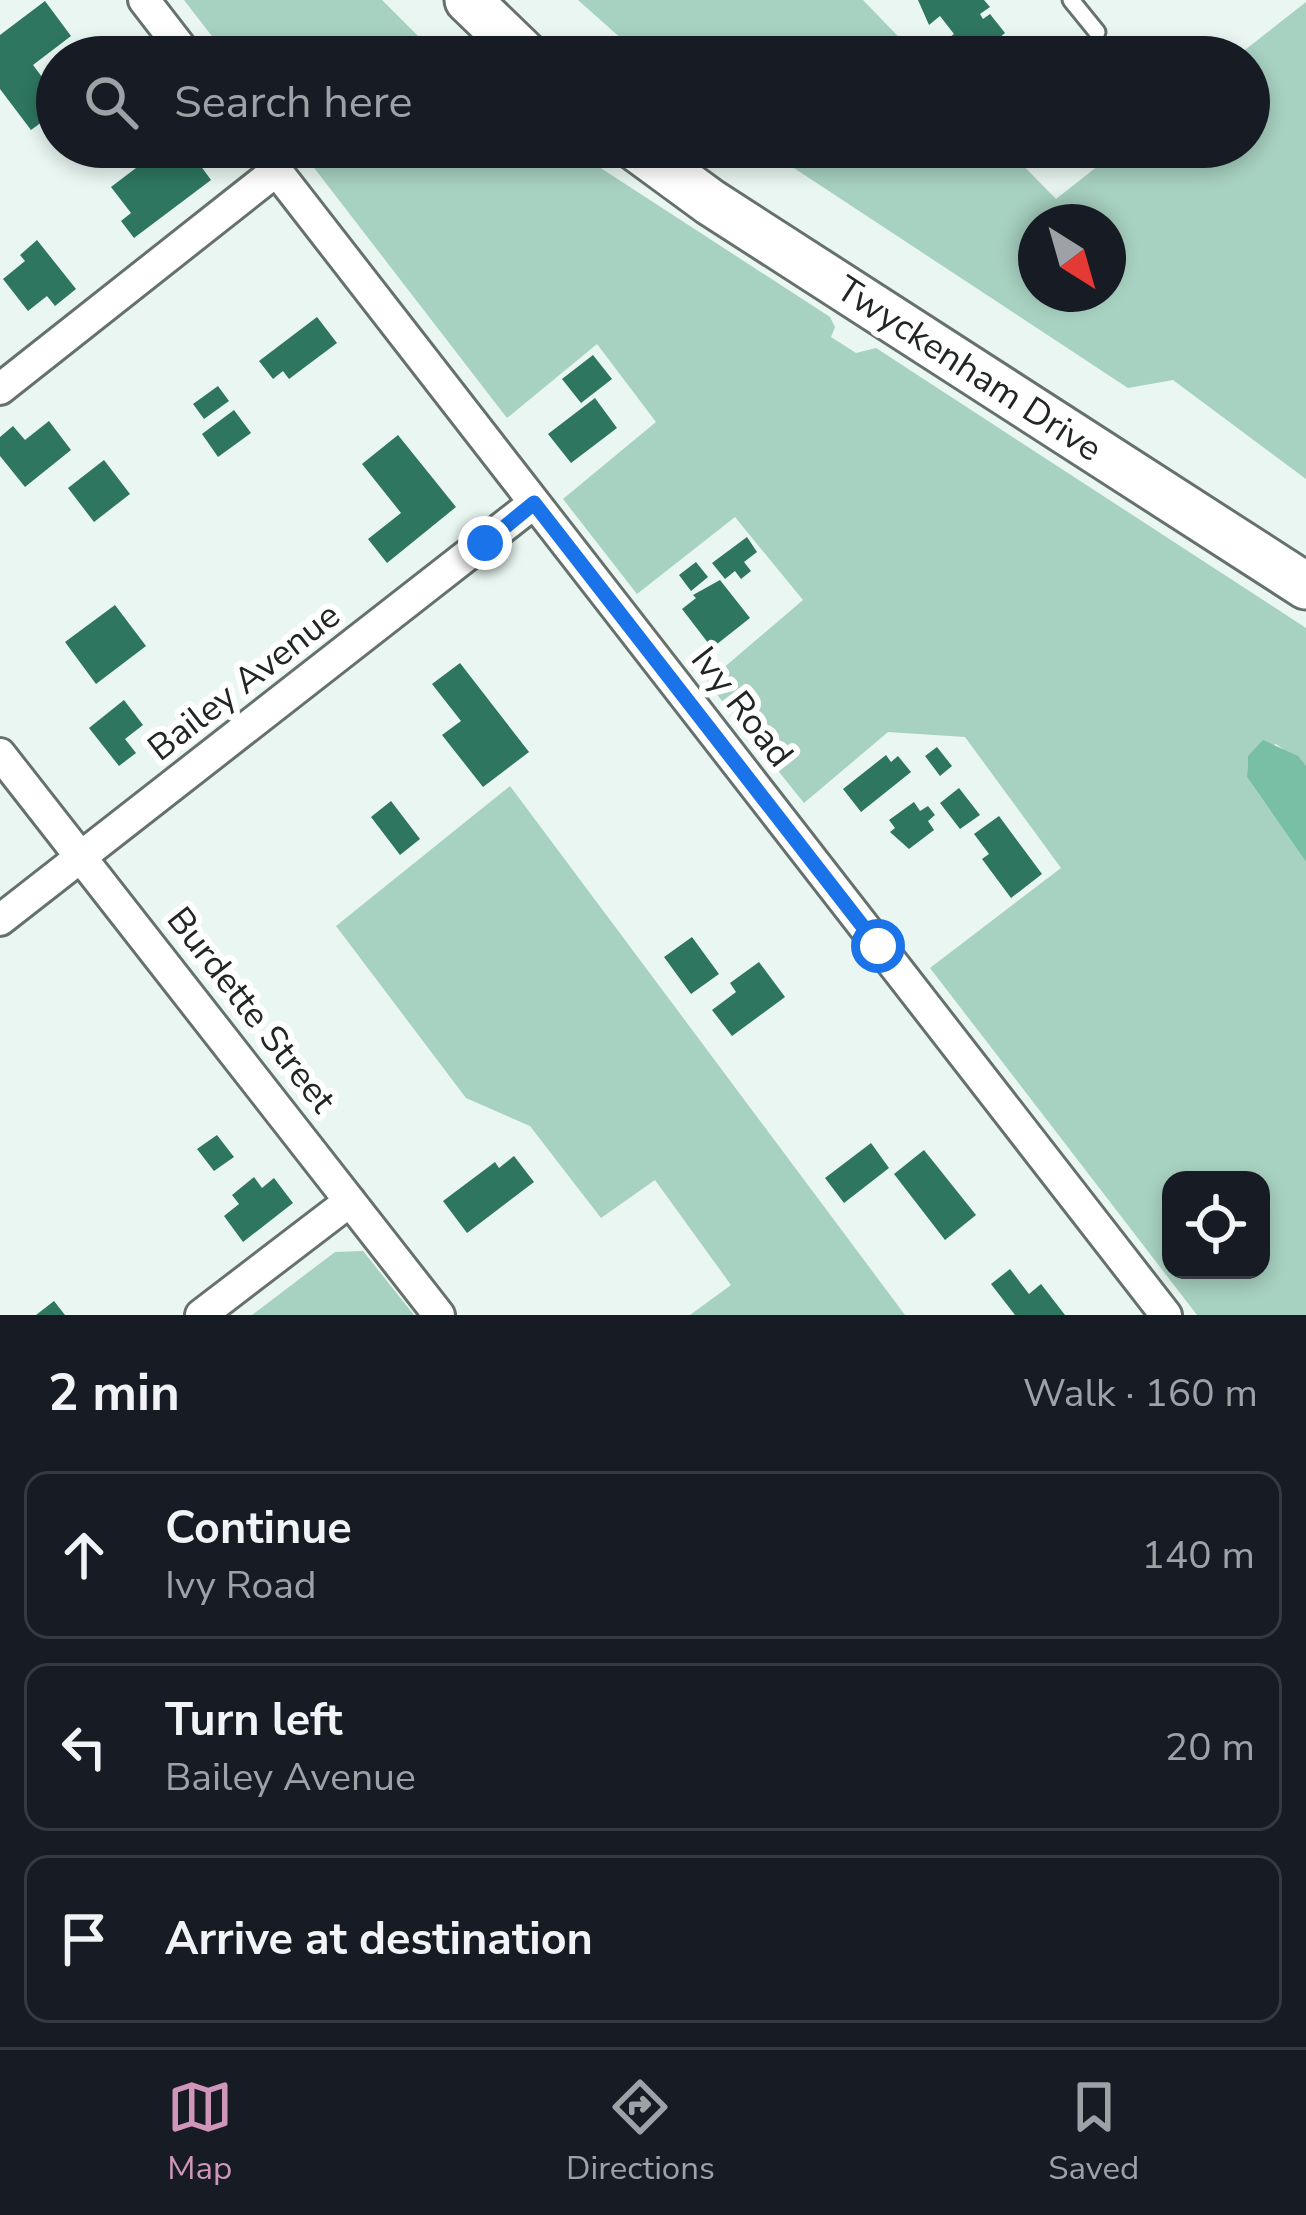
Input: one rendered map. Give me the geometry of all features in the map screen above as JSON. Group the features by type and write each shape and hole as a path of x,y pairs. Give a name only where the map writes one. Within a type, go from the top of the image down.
{"street":[{"path":"144,0 172,36"},
{"path":"468,0 505,36"},
{"path":"0,389 257,168"},
{"name":"Ivy Road","path":"274,168 1166,1315"},
{"name":"Twyckenham Drive","path":"664,168 1306,586"},
{"name":"Bailey Avenue","path":"0,920 534,503"},
{"name":"Burdette Street","path":"0,754 439,1315"},
{"path":"201,1315 350,1201"}],"lane":[{"path":"1071,0 1097,32"}],"shaded area":[{"path":"184,0 382,0 418,36 212,36"},
{"path":"578,0 863,0 898,36 618,36"},
{"path":"1306,2 1306,479 1173,380 1128,388 794,168 1026,168 1056,199 1095,168 1270,168 1270,36 1263,36"},
{"path":"314,168 601,168 830,317 835,327 831,337 856,353 876,348 1306,628 1306,766 1276,744 1248,756 1247,777 1306,862 1306,1315 1197,1315 1169,1279 1270,1279 1270,1171 1162,1171 1162,1270 930,968 1061,868 965,737 888,732 804,803 707,682 803,600 735,517 637,594 563,499 656,422 597,344 507,418"},
{"path":"1263,740 1298,756 1306,766 1306,862 1247,777 1248,756"},
{"path":"510,786 905,1315 690,1315 731,1285 655,1180 601,1218 530,1126 466,1098 336,926"},
{"path":"363,1251 414,1315 252,1315 335,1252"}],"building":[{"path":"918,0 984,0 990,7 980,14 983,19 990,14 1005,33 951,36 940,16 929,25"},
{"path":"45,1 71,36 36,36 36,126 31,130 0,89 0,35"},
{"path":"136,168 202,168 211,180 134,238 121,221 131,213 111,187"},
{"path":"37,240 76,289 55,306 47,296 28,311 3,279 25,261 20,255"},
{"path":"317,317 337,343 289,379 283,371 273,379 259,361"},
{"path":"593,355 612,379 581,403 562,379"},
{"path":"218,386 229,401 204,419 193,404"},
{"path":"595,398 617,428 571,463 548,434"},
{"path":"234,410 251,433 218,457 202,434"},
{"path":"49,421 71,450 25,487 0,456 0,437 13,426 25,440"},
{"path":"398,435 456,507 387,563 368,539 401,513 362,464"},
{"path":"104,460 130,494 94,522 68,488"},
{"path":"747,537 757,552 744,562 751,571 741,579 735,571 725,579 712,563"},
{"path":"696,562 708,577 691,591 679,575"},
{"path":"720,580 750,618 712,648 682,609 696,598 693,595"},
{"path":"115,605 146,646 96,684 65,642"},
{"path":"460,663 529,752 483,787 442,735 461,721 432,684"},
{"path":"124,700 143,725 125,739 136,753 119,766 89,728"},
{"path":"937,747 952,766 940,776 925,756"},
{"path":"886,755 891,762 898,756 911,772 861,812 843,789"},
{"path":"959,788 980,815 960,829 940,803"},
{"path":"391,801 420,839 400,855 371,817"},
{"path":"914,802 920,811 928,806 935,815 928,821 934,830 909,849 890,832 895,828 889,820"},
{"path":"999,816 1042,874 1011,898 982,859 989,854 974,834"},
{"path":"692,937 719,974 691,994 664,957"},
{"path":"759,962 785,997 732,1036 712,1010 736,992 730,983"},
{"path":"217,1135 234,1157 214,1171 197,1149"},
{"path":"871,1143 889,1168 844,1203 825,1178"},
{"path":"924,1150 976,1215 945,1240 894,1174"},
{"path":"514,1156 534,1182 467,1233 443,1201 495,1162 499,1168"},
{"path":"254,1177 262,1188 274,1178 293,1203 243,1242 224,1216 239,1204 232,1195"},
{"path":"1010,1269 1029,1294 1041,1284 1065,1315 1015,1315 991,1284"},
{"path":"54,1301 65,1315 36,1315"}],"route":[{"path":"485,543 534,503 878,946"}]}
